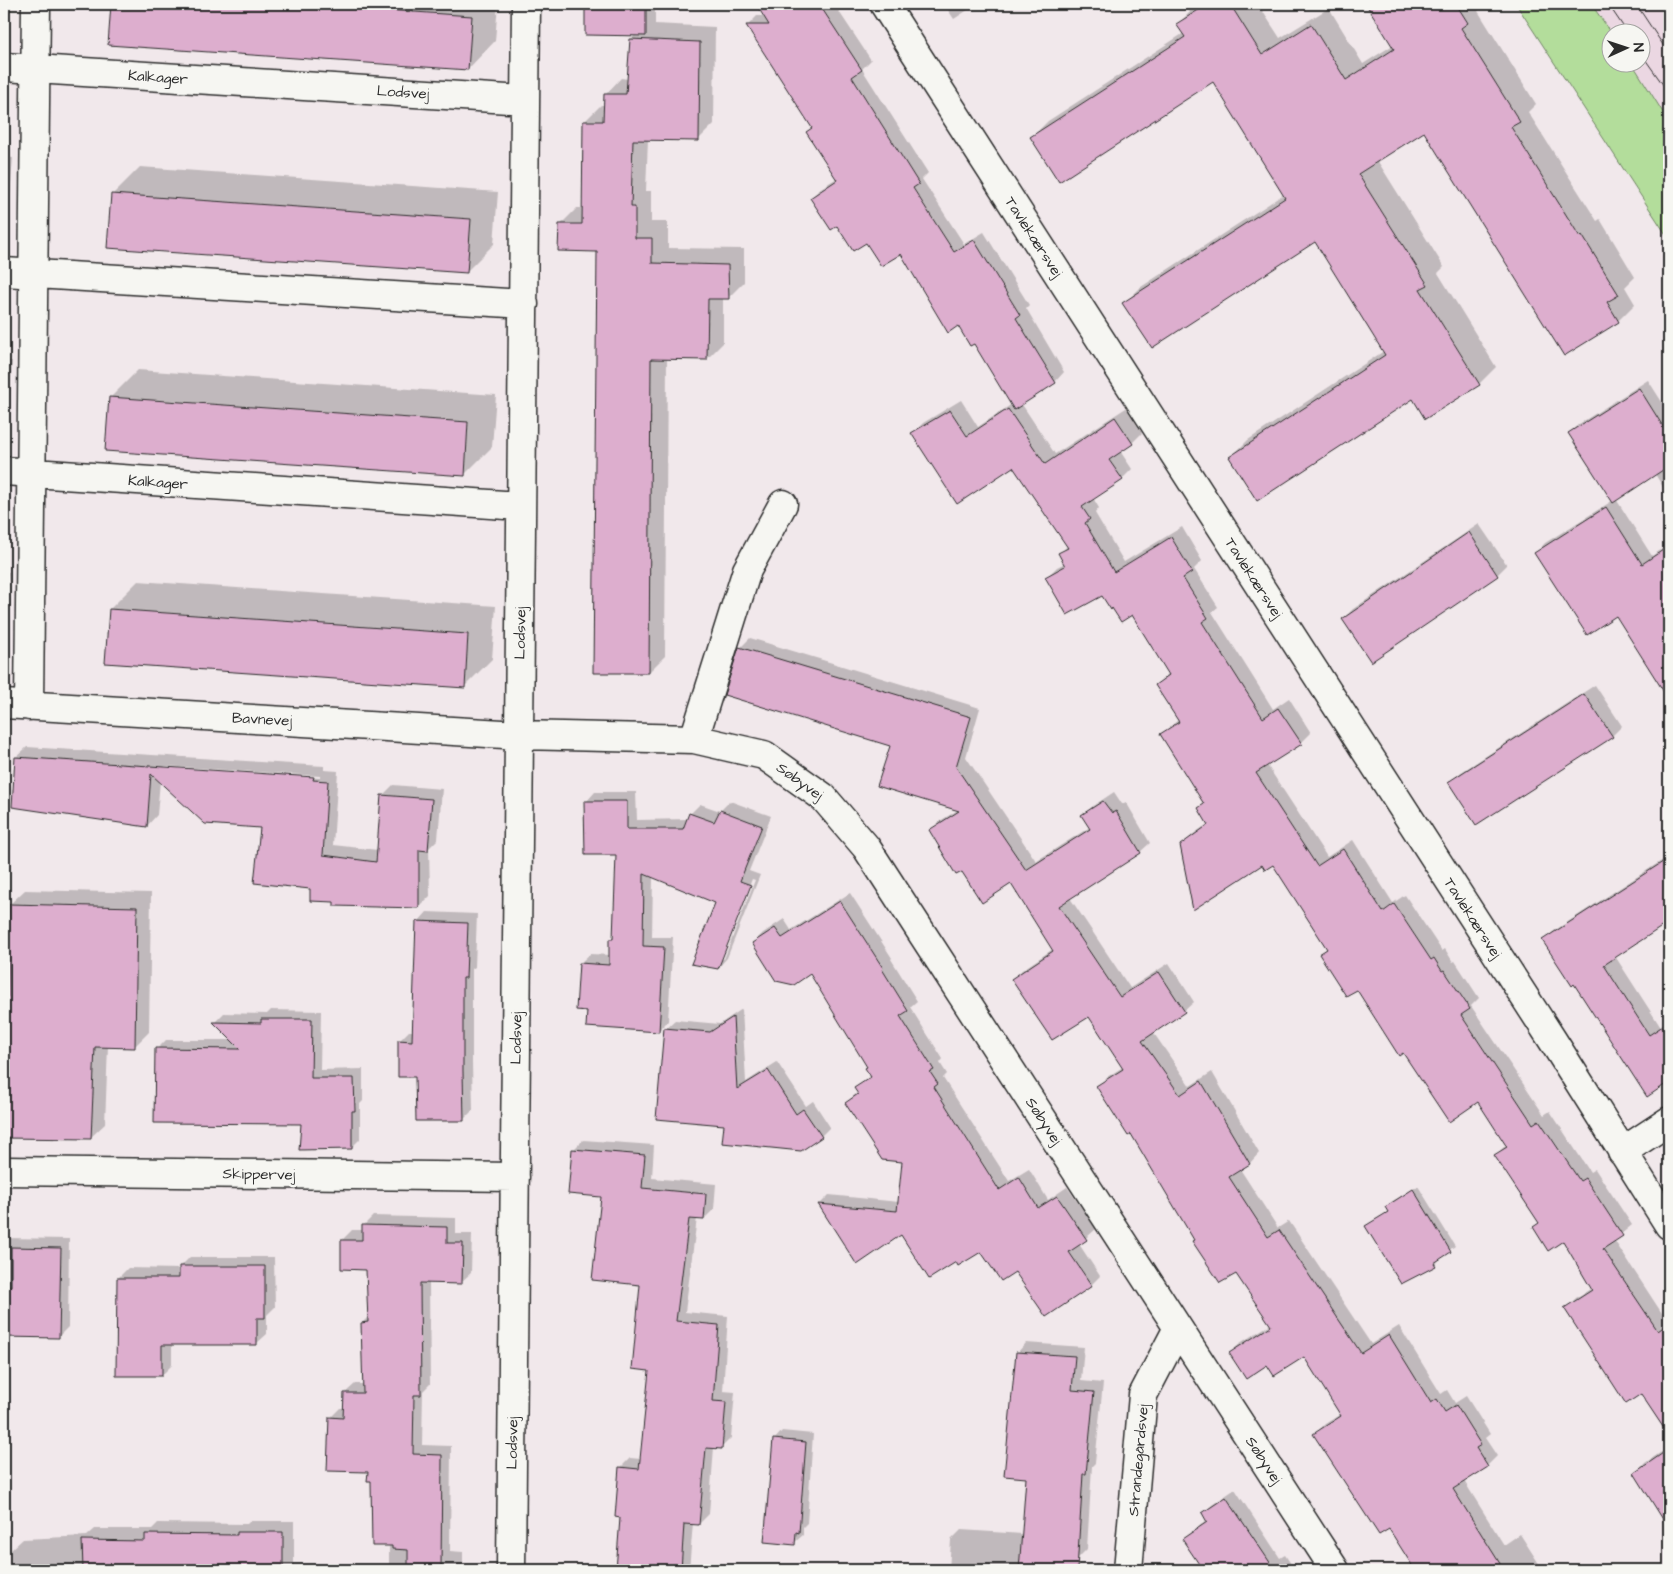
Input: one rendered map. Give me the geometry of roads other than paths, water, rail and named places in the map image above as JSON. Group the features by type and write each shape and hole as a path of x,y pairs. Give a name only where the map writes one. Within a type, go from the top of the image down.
{"street":[{"path":"16,705 32,473 36,4"},
{"name":"Lodsvej","path":"511,1570 526,4"},
{"name":"Tavlekærsvej","path":"884,4 1542,1024 1669,1225"},
{"name":"Kalkager","path":"4,67 280,84"},
{"name":"Lodsvej","path":"280,84 525,100"},
{"path":"4,272 524,304"},
{"name":"Kalkager","path":"4,471 521,506"},
{"path":"694,739 747,570 783,504"},
{"name":"Bavnevej","path":"16,705 519,735"},
{"name":"Søbyvej","path":"519,735 694,739 764,756 823,797 866,847 1335,1570"},
{"path":"1622,1152 1669,1121"},
{"name":"Skippervej","path":"4,1171 515,1177"},
{"name":"Strandegårdsvej","path":"1128,1570 1143,1395 1178,1328"}],"tram line":[{"path":"1608,4 1620,22"},
{"path":"1636,4 1669,54"},
{"path":"1650,66 1669,93"}]}
